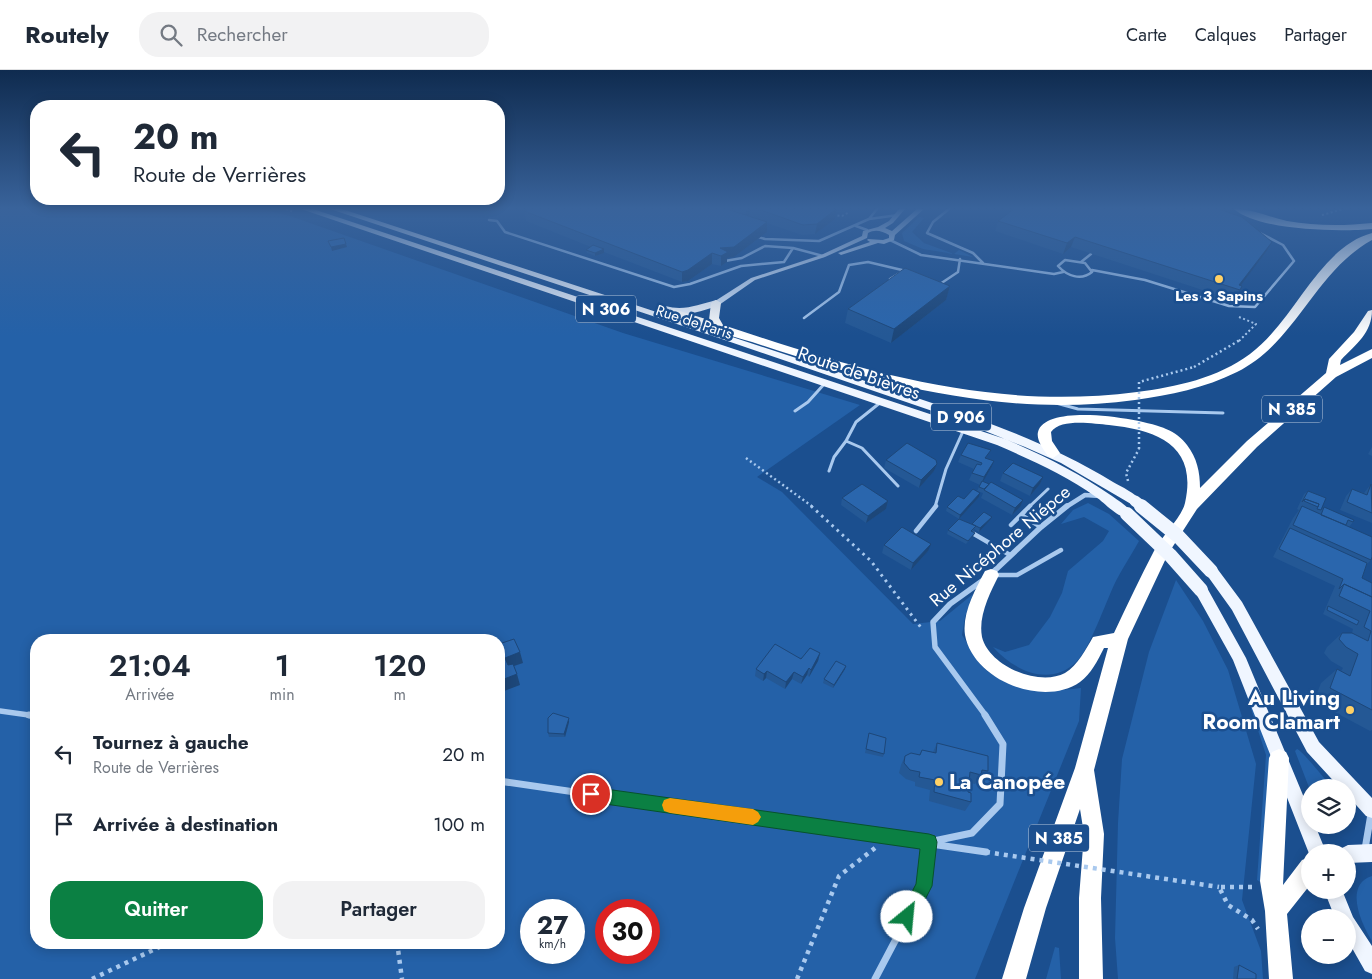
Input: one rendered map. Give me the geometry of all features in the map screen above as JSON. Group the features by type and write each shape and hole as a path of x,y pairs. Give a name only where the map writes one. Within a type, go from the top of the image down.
{"highway":[{"path":"673,312 846,368 918,387 981,397 1051,402 1094,402 1145,396 1202,382 1255,357 1274,340 1329,266 1346,251"},
{"path":"716,303 713,318 719,327"},
{"path":"1332,374 1335,359 1359,334 1372,313"},
{"name":"N 385","path":"1014,979 1041,890 1085,768 1119,639 1162,552 1192,505 1252,444 1332,374 1372,353"},
{"path":"1053,453 1044,440 1044,435 1050,425 1064,419 1131,423 1157,430 1177,442 1189,459 1192,473 1192,505"},
{"path":"991,575 977,604 974,637 978,647 989,660 1010,675 1029,684 1040,685 1067,680 1081,671 1099,642 1119,639"},
{"path":"1279,758 1271,881 1276,911 1281,979"},
{"path":"1085,768 1094,834 1090,898 1091,979"},
{"path":"1276,911 1301,879"}],"main road":[{"name":"Rue de Paris","path":"433,251 762,360"},
{"name":"N 306","path":"468,251 521,268"},
{"name":"Rue de Paris","path":"521,268 777,354"},
{"path":"521,268 566,278 673,312 692,310 716,303"},
{"name":"D 906","path":"777,354 999,431 1053,453 1134,494 1211,571 1237,606 1313,747 1372,809"},
{"name":"Route de Bièvres","path":"762,360 1001,442 1057,466 1105,497 1126,514 1170,555 1201,590 1239,658 1258,701 1314,844"},
{"path":"1356,937 1372,964"}],"street":[{"path":"823,256 832,251"},
{"path":"716,303 753,279 786,265 846,251"},
{"name":"Rue Nicéphore Niépce","path":"929,842 972,833 1000,804 1003,744 984,713 935,648 933,622 950,604 991,575 1010,555 1079,497 1085,495 1105,497"},
{"path":"0,711 30,715"},
{"path":"505,782 889,836 986,852"},
{"path":"1361,854 1372,809"},
{"path":"875,979 924,886 929,842"}],"lane":[{"path":"565,251 674,287 690,284 741,266 786,265 792,251"},
{"path":"725,261 742,258 755,251"},
{"path":"806,251 823,256"},
{"path":"916,251 921,254 1054,274 1063,272 1081,276 1089,275 1092,270"},
{"path":"969,251 977,254 983,263"},
{"path":"1063,272 1058,266 1061,262 1070,260 1081,262 1092,270 1145,280 1228,306 1255,307 1294,261 1288,251"},
{"path":"726,256 732,254"},
{"path":"1081,262 1091,254"},
{"path":"934,282 942,285 958,272 960,260"},
{"path":"804,318 839,292 848,265 852,263 878,262 910,273"},
{"path":"890,279 902,270"},
{"path":"795,411 808,402 826,382"},
{"path":"829,471 834,456 846,441 856,422 881,402"},
{"path":"1051,402 1078,409 1223,413"},
{"path":"916,531 935,509 946,468 964,429"},
{"path":"846,441 862,448 898,486"},
{"path":"1011,525 1048,489"},
{"path":"1021,515 1041,528"},
{"path":"974,534 1010,555"},
{"path":"991,575 1017,575 1061,550"}],"path":[{"path":"1134,494 1126,473 1139,448 1138,382 1163,378 1194,367 1237,343 1256,324 1238,317"},
{"path":"746,458 808,503 871,561 916,622"},
{"path":"797,979 839,876 889,836"},
{"path":"986,852 1219,887 1252,887"},
{"path":"1219,887 1228,905 1252,920"},
{"path":"92,979 155,949"},
{"path":"398,949 402,979"}],"shaded area":[{"path":"0,251 391,251 623,333 860,405 757,477 782,492 913,624 940,621 973,594 965,617 962,635 982,667 1009,684 1032,690 1081,688 1079,721 975,979 0,979"},
{"path":"962,251 973,257 954,254"},
{"path":"1088,503 1109,514 1139,541 1117,579 1092,637 1082,655 1067,669 1056,674 1033,673 1011,663 993,647 1005,652 1029,645 1050,617 1062,593 1068,571 1103,541 1109,531 1084,517 1061,524 1073,510"},
{"path":"1176,580 1203,621 1228,670 1256,764 1242,900 1261,951 1263,979 1118,979 1115,938 1122,759 1149,652"},
{"path":"1244,687 1263,728 1270,756 1262,883 1257,880 1266,755"},
{"path":"1297,749 1300,751 1325,779 1306,779 1295,751"},
{"path":"1372,876 1372,941 1360,916 1357,896 1358,888 1363,881"},
{"path":"1055,947 1059,948 1061,979 1046,979"}],"building":[{"path":"629,251 728,252 721,256 712,253 688,270 682,272"},
{"path":"1120,251 1265,251 1239,285 1242,286 1240,290"},
{"path":"905,268 950,286 894,329 848,309"},
{"path":"907,443 936,460 937,464 921,480 886,460"},
{"path":"968,443 991,450 985,458 994,461 984,477 972,473 977,464 981,465 982,463 961,455"},
{"path":"1013,463 1043,477 1033,488 1003,473"},
{"path":"982,481 989,484 984,489 979,487"},
{"path":"991,482 1023,500 1015,508 984,490"},
{"path":"862,484 888,501 868,516 842,498"},
{"path":"1371,484 1372,513 1347,502 1352,489 1367,495"},
{"path":"973,489 980,493 960,515 947,507 958,496 964,499"},
{"path":"1308,491 1326,498 1321,510 1317,509 1319,504 1305,499 1302,502"},
{"path":"1305,499 1319,504 1318,507 1304,501"},
{"path":"1302,506 1372,537 1371,560 1293,525"},
{"path":"1324,507 1354,520 1353,522 1348,520 1346,525 1321,515"},
{"path":"984,512 992,517 980,528 972,524"},
{"path":"959,519 976,526 971,531 975,533 968,541 948,530"},
{"path":"902,527 931,544 913,563 884,545"},
{"path":"1290,528 1367,563 1362,578 1372,583 1372,597 1344,584 1339,589 1343,579 1279,549"},
{"path":"1344,584 1372,597 1372,710 1330,688 1337,669 1350,676 1358,654 1346,647 1339,639 1342,633 1352,633 1368,641 1371,631 1364,627 1370,611 1339,596"},
{"path":"1328,606 1359,621 1357,625 1327,610"},
{"path":"514,639 520,652 505,658 505,642"},
{"path":"775,644 801,659 810,648 820,653 811,670 809,668 803,677 794,672 786,682 767,671 764,674 756,669"},
{"path":"505,658 508,665 513,664 517,674 505,679"},
{"path":"836,661 846,666 834,685 824,679"},
{"path":"553,713 569,718 564,734 548,733 548,718"},
{"path":"869,733 886,738 884,754 866,749"},
{"name":"La Canopée","path":"937,743 988,756 988,771 982,770 981,775 970,772 968,792 971,793 971,802 934,792 935,780 919,777 920,772 910,770 904,763 905,756 911,753 920,755 922,750 936,753"},
{"path":"1239,965 1256,974 1256,979 1237,979"}],"slow traffic":[{"path":"670,805 753,817"}],"place":[{"name":"Les 3 Sapins","path":"1219,279"},
{"name":"Au Living Room Clamart","path":"1350,710"},
{"name":"La Canopée","path":"939,782"}],"route":[{"path":"591,794 929,842 924,886 907,917"}]}
